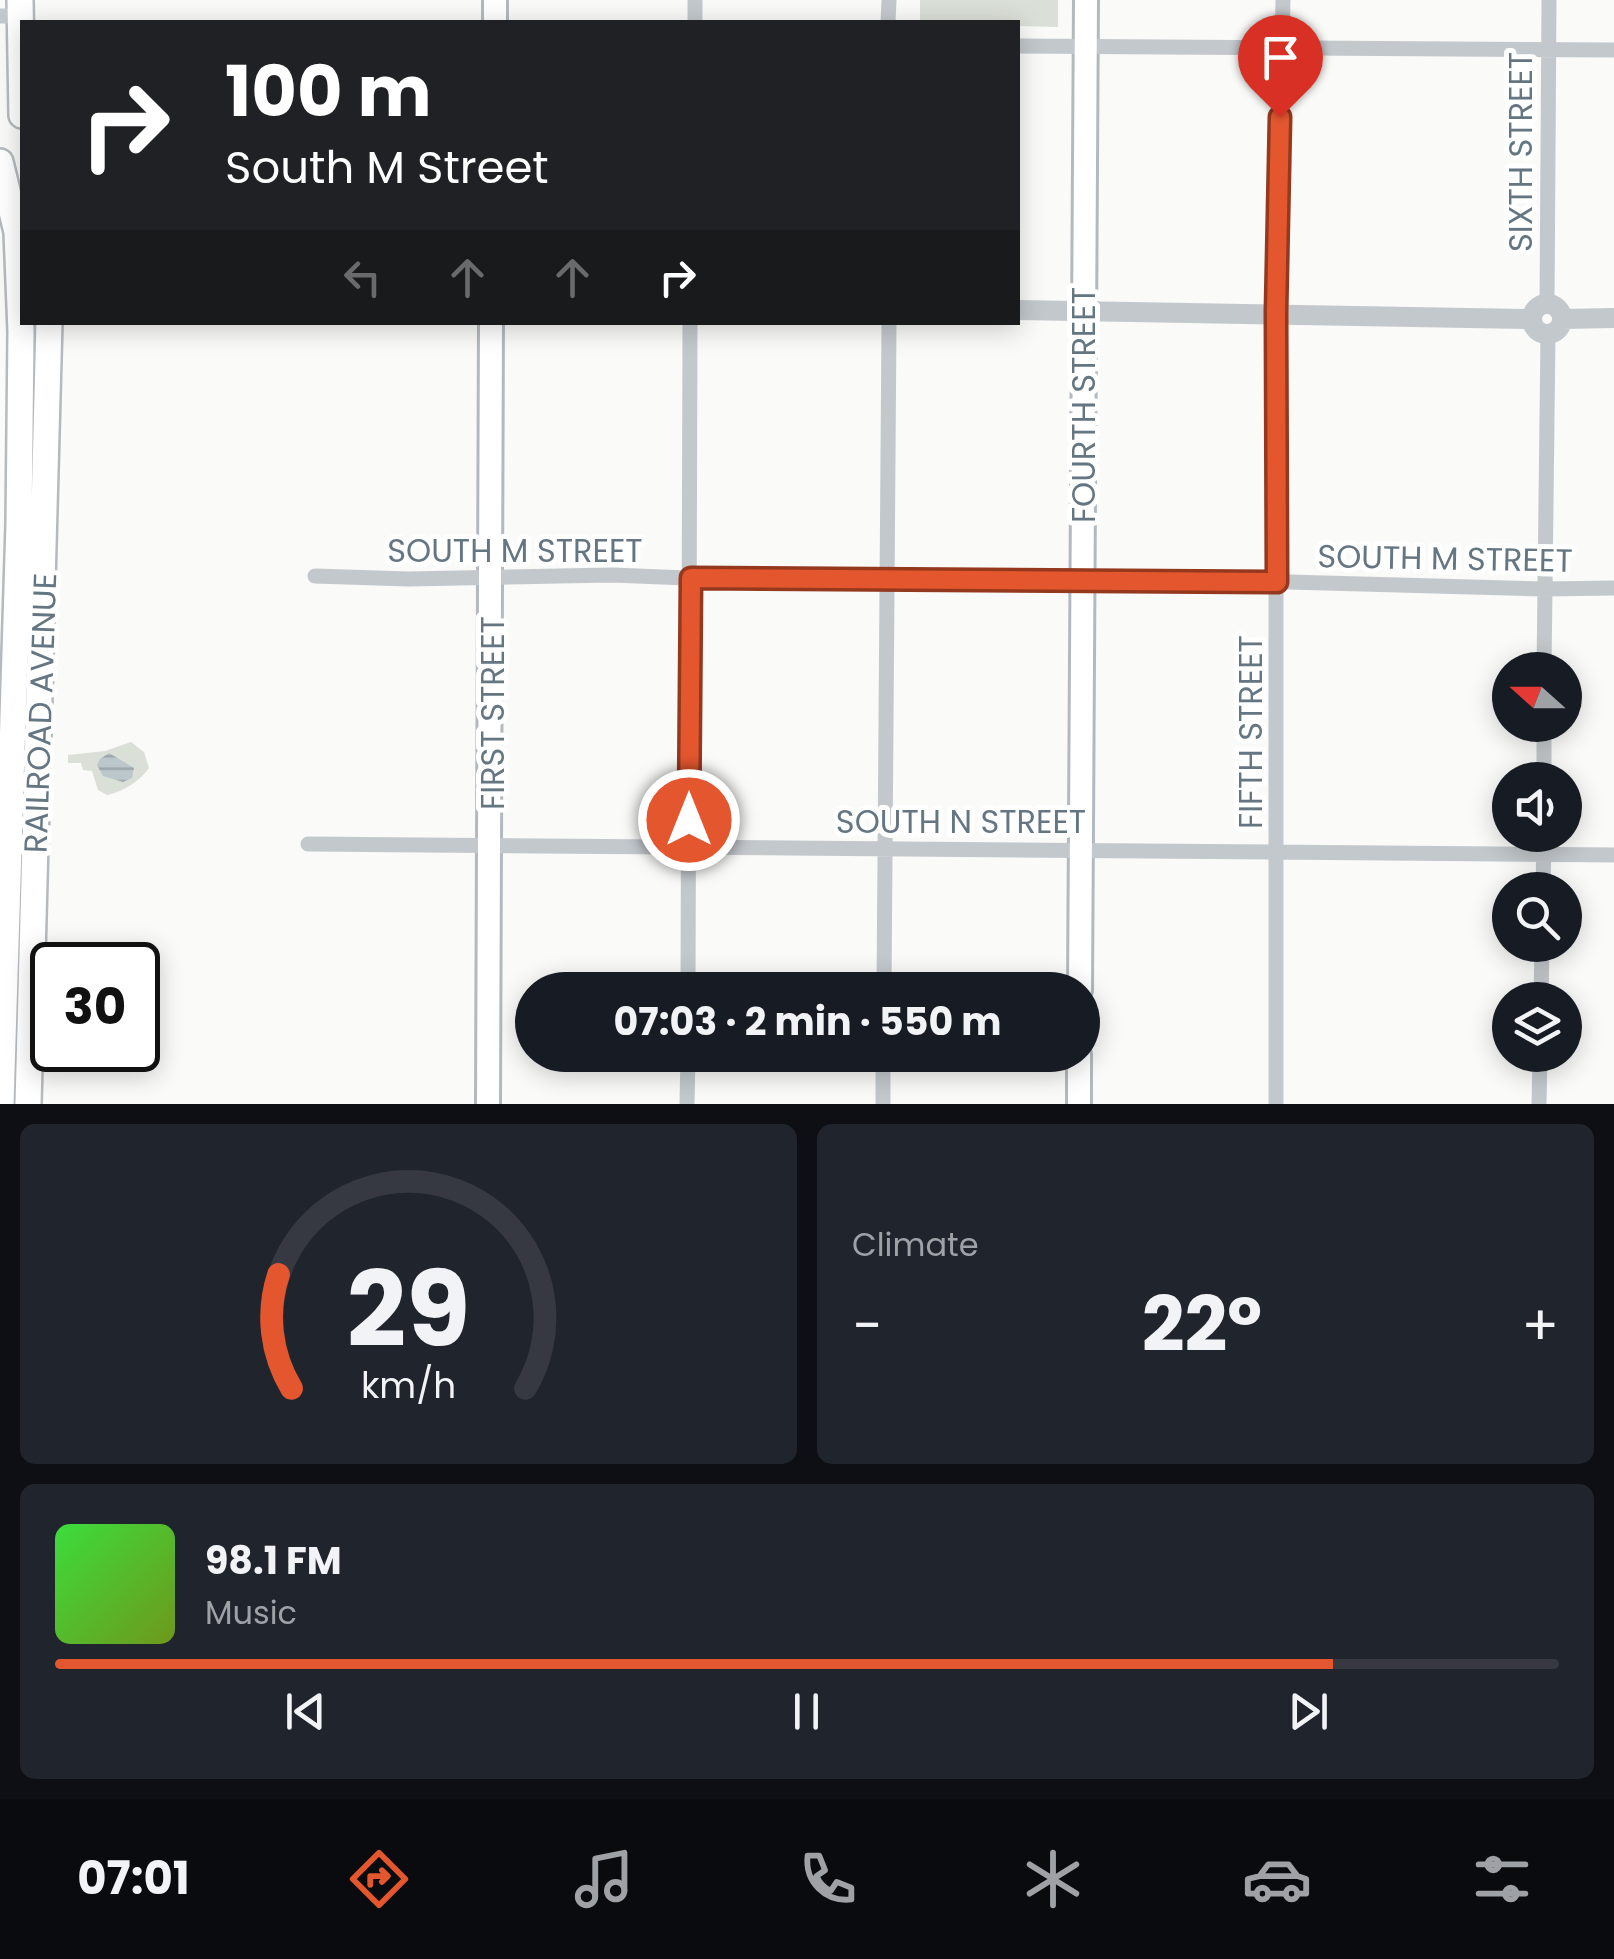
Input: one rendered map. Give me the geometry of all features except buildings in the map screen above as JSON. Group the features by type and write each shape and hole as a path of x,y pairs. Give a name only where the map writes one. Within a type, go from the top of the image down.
{"main road":[{"name":"FOURTH STREET","path":"1080,972 1086,0"},
{"path":"13,10 20,91"},
{"name":"RAILROAD AVENUE","path":"0,162 17,232 1,1104"},
{"name":"RAILROAD AVENUE","path":"28,1104 50,325"},
{"name":"FIRST STREET","path":"488,1104 492,325"},
{"path":"1079,1072 1079,1104"}],"street":[{"name":"FIFTH STREET","path":"1276,1104 1276,312 1282,0"},
{"name":"SIXTH STREET","path":"1544,652 1549,0"},
{"path":"1020,46 1614,50"},
{"path":"1020,310 1614,318"},
{"path":"688,972 690,325"},
{"path":"884,972 888,325"},
{"name":"SOUTH M STREET","path":"315,576 612,575 1614,588"},
{"path":"8,596 44,596"},
{"name":"SOUTH N STREET","path":"308,844 1614,855"},
{"path":"4,852 36,852"},
{"path":"1543,852 1543,872"},
{"path":"687,1104 688,1072"},
{"path":"883,1104 884,1072"},
{"path":"1539,1104 1540,1072"}],"shaded area":[{"path":"920,0 1058,0 1058,27 1020,26 1020,20 920,20"},
{"path":"131,742 144,752 149,768 113,794 98,790 92,771 83,770 81,763 68,763 68,755 105,751"},
{"path":"109,753 134,768 132,778 123,782 103,776 97,765"}],"route":[{"path":"689,820 691,578 1277,582 1280,117"}]}
